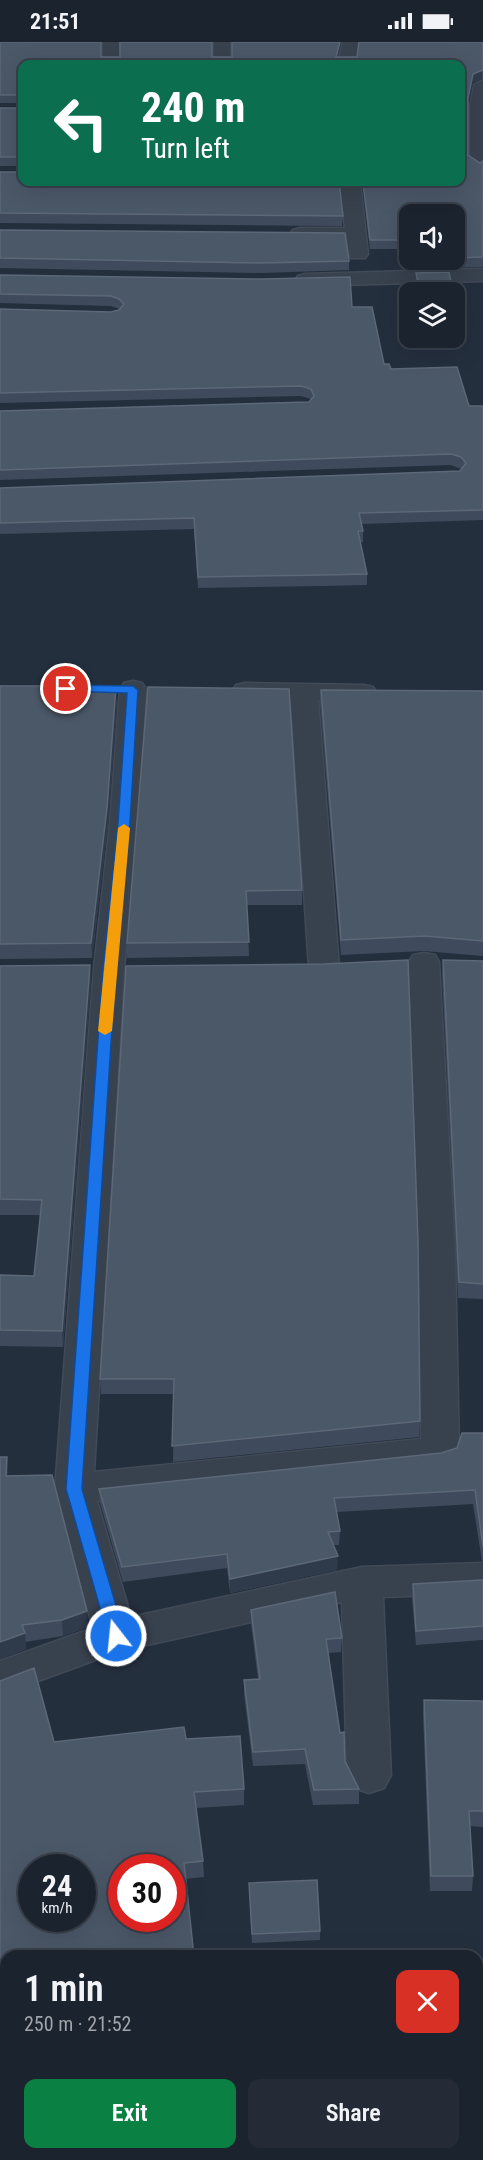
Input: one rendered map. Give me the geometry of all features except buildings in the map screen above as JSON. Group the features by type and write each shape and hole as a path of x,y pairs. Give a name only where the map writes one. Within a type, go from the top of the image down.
{"street":[{"path":"111,42 111,60"},
{"path":"222,42 222,60"},
{"path":"348,60 351,42"},
{"path":"479,164 474,106 483,85"},
{"path":"350,186 361,280"},
{"path":"284,234 355,234"},
{"path":"284,281 483,275"},
{"path":"116,1636 74,1489 106,969 124,823 133,690"},
{"path":"224,691 387,693"},
{"path":"304,692 312,967 357,966"},
{"path":"74,1489 440,1451 437,1256 420,963"},
{"path":"0,1678 116,1636 362,1582 483,1578"},
{"path":"362,1582 369,1775"}],"slow traffic":[{"path":"105,1031 109,968 124,828"}],"route":[{"path":"66,689 133,690 124,823 109,968 74,1489 116,1636"}]}
